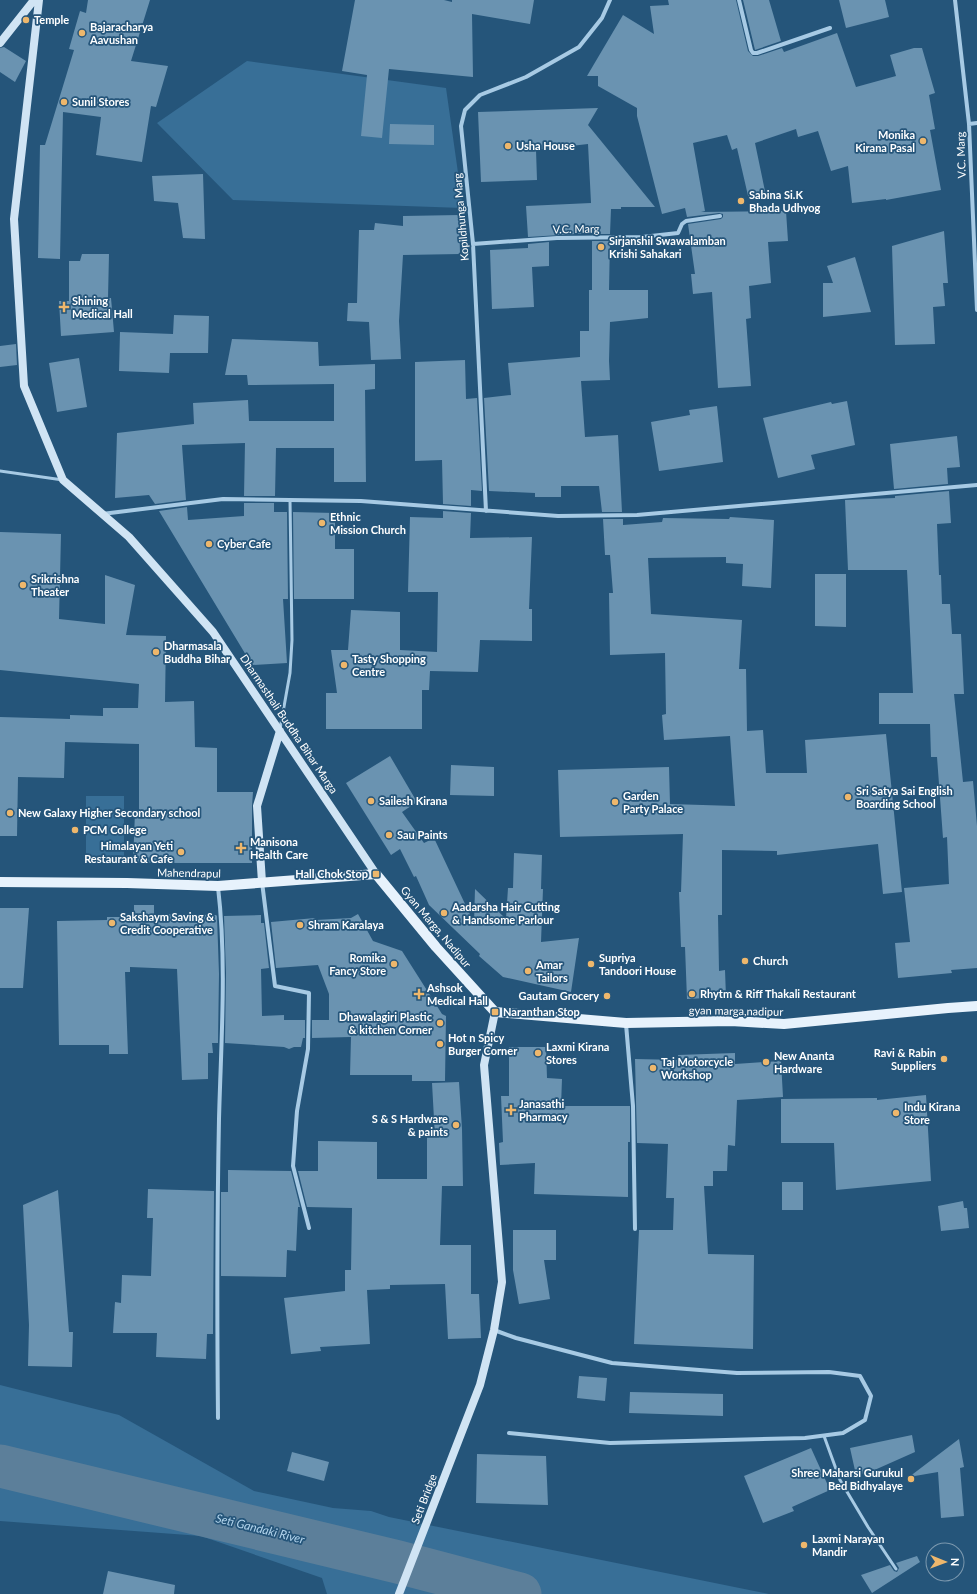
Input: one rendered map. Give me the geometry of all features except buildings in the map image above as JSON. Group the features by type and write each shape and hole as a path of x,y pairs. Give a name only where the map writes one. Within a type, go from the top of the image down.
{"main road":[{"path":"0,44 34,0"},
{"name":"Dharmasthali Buddha Bihar Marga","path":"39,0 14,219 24,386 62,480 128,537 214,632 376,874"},
{"path":"262,882 257,806 280,731"},
{"name":"Mahendrapul","path":"0,882 127,883 218,886 376,874"},
{"name":"Gyan Marga, Nadipur","path":"376,874 436,947 495,1012"},
{"name":"gyan marga,nadipur","path":"495,1012 626,1023 731,1021 784,1024 977,1006"},
{"name":"Seti Bridge","path":"399,1594 480,1385 494,1330 502,1282 484,1065 495,1012"}],"street":[{"name":"Kopildhunga Marg","path":"486,511 473,244 461,126 465,110 480,95 526,77 579,47 602,18 610,0"},
{"path":"739,0 750,50 753,53 757,53 830,28"},
{"name":"V.C. Marg","path":"955,0 969,124 977,310"},
{"path":"969,124 977,123"},
{"name":"V.C. Marg","path":"473,244 557,238 642,237 678,233 682,224 686,221 720,216"},
{"path":"102,514 223,498 361,501 558,516 637,515 977,485"},
{"path":"262,882 275,986 309,993 308,1049 296,1111 293,1166 309,1228"},
{"path":"218,886 221,913 222,988 217,1284 218,1418"},
{"path":"626,1023 633,1106 635,1229"},
{"path":"494,1330 516,1338 612,1363 738,1373 829,1372 860,1376 871,1396 865,1420 843,1433 805,1438 610,1443 509,1433"}],"lane":[{"path":"0,471 62,480"},
{"path":"280,731 290,673 291,653 290,500"},
{"path":"824,1436 840,1480 868,1527 896,1569"}],"shaded area":[{"path":"247,61 446,88 463,208 233,200 157,123"},
{"path":"86,796 124,796 124,862 86,861"},
{"path":"0,1385 119,1415 254,1491 333,1508 371,1511 389,1517 769,1594 327,1594 322,1578 201,1536 0,1521"}],"waterway":[{"name":"Seti Gandaki River","path":"0,1466 398,1562 520,1594"}],"place":[{"name":"Temple","path":"26,20"},
{"name":"Bajaracharya Aavushan","path":"82,33"},
{"name":"Sunil Stores","path":"64,102"},
{"name":"Monika Kirana Pasal","path":"923,141"},
{"name":"Usha House","path":"508,146"},
{"name":"Sabina Si.K Bhada Udhyog","path":"741,201"},
{"name":"Sirjanshil Swawalamban Krishi Sahakari","path":"601,247"},
{"name":"Shining Medical Hall","path":"64,307"},
{"name":"Ethnic Mission Church","path":"322,523"},
{"name":"Cyber Cafe","path":"209,544"},
{"name":"Srikrishna Theater","path":"23,585"},
{"name":"Dharmasala Buddha Bihar","path":"156,652"},
{"name":"Tasty Shopping Centre","path":"344,665"},
{"name":"Sri Satya Sai English Boarding School","path":"848,797"},
{"name":"Sailesh Kirana","path":"371,801"},
{"name":"Garden Party Palace","path":"615,802"},
{"name":"New Galaxy Higher Secondary school","path":"10,813"},
{"name":"PCM College","path":"75,830"},
{"name":"Sau Paints","path":"389,835"},
{"name":"Manisona Health Care","path":"241,848"},
{"name":"Himalayan Yeti Restaurant & Cafe","path":"181,852"},
{"name":"Hall Chok Stop","path":"376,874"},
{"name":"Aadarsha Hair Cutting & Handsome Parlour","path":"444,913"},
{"name":"Sakshaym Saving & Credit Cooperative","path":"112,923"},
{"name":"Shram Karalaya","path":"300,925"},
{"name":"Church","path":"745,961"},
{"name":"Romika Fancy Store","path":"394,964"},
{"name":"Supriya Tandoori House","path":"591,964"},
{"name":"Amar Tailors","path":"528,971"},
{"name":"Ashsok Medical Hall","path":"419,994"},
{"name":"Rhytm & Riff Thakali Restaurant","path":"692,994"},
{"name":"Gautam Grocery","path":"607,996"},
{"name":"Naranthan Stop","path":"495,1012"},
{"name":"Dhawalagiri Plastic & kitchen Corner","path":"440,1023"},
{"name":"Hot n Spicy Burger Corner","path":"440,1044"},
{"name":"Laxmi Kirana Stores","path":"538,1053"},
{"name":"Ravi & Rabin Suppliers","path":"944,1059"},
{"name":"New Ananta Hardware","path":"766,1062"},
{"name":"Taj Motorcycle Workshop","path":"653,1068"},
{"name":"Janasathi Pharmacy","path":"511,1110"},
{"name":"Indu Kirana Store","path":"896,1113"},
{"name":"S & S Hardware & paints","path":"456,1125"},
{"name":"Shree Maharsi Gurukul Bed Bidhyalaye","path":"911,1479"},
{"name":"Laxmi Narayan Mandir","path":"804,1545"}]}
